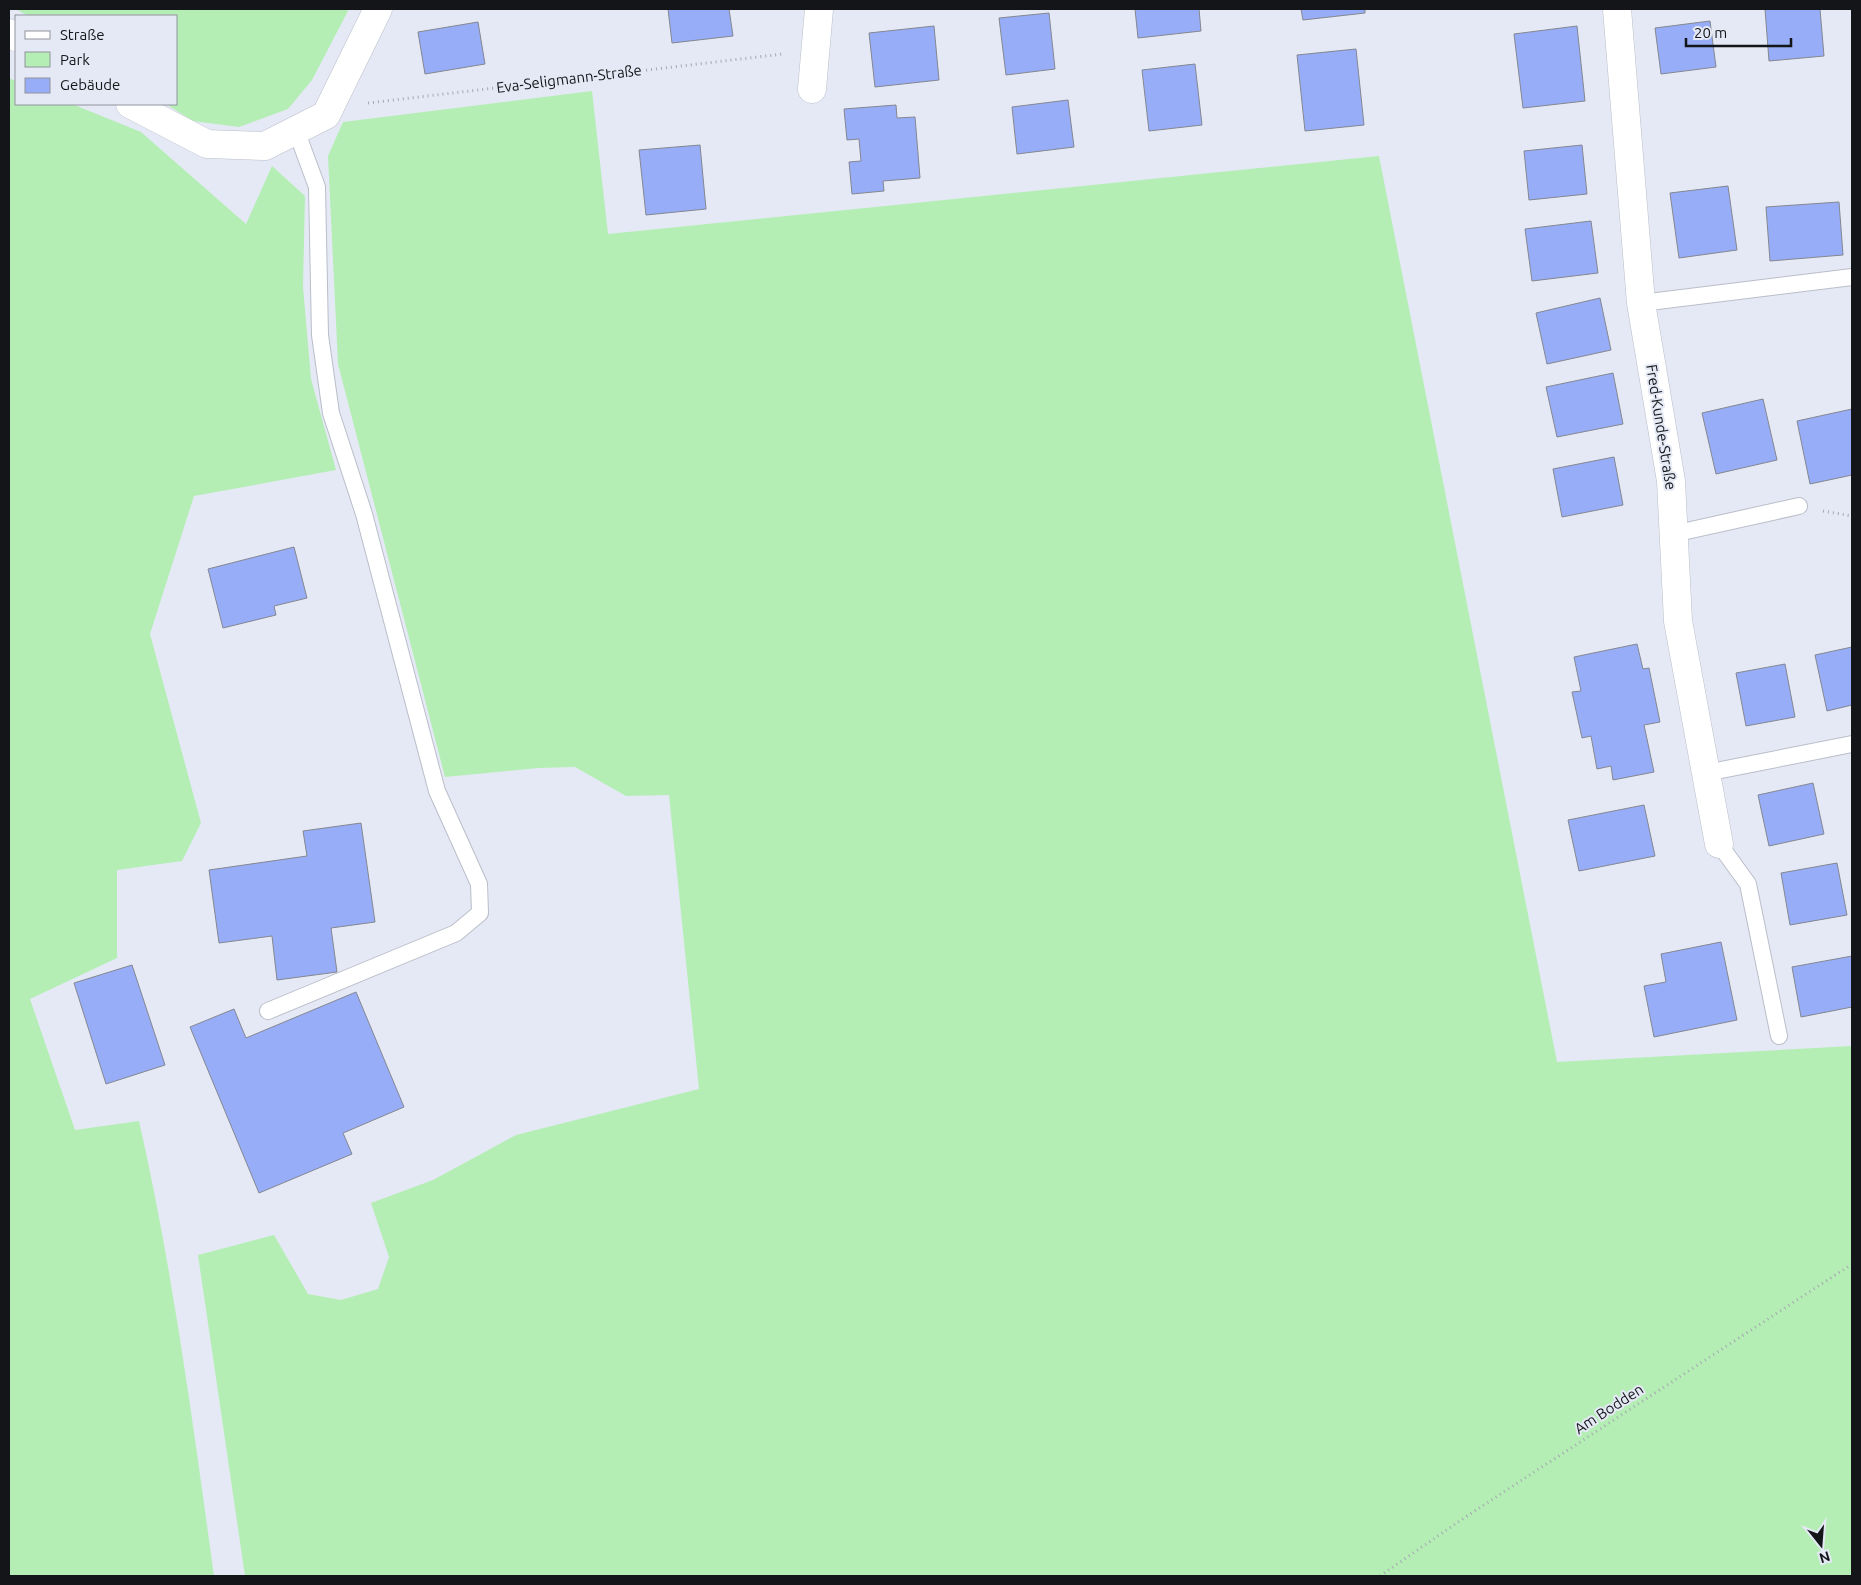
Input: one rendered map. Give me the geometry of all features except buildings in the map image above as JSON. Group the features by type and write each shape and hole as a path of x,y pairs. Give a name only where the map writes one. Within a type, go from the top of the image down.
{"street":[{"path":"132,105 207,144 265,146 326,115 378,9"},
{"path":"812,89 819,9"},
{"name":"Fred-Kunde-Straße","path":"1617,9 1641,303 1671,481 1678,621 1719,844"}],"lane":[{"path":"268,1011 456,933 480,913 479,884 437,791 364,514 331,413 320,334 316,187 296,130"},
{"path":"1641,303 1852,278"},
{"path":"1674,534 1798,506"},
{"path":"1706,773 1852,744"},
{"path":"1719,844 1748,884 1779,1036"}],"path":[{"name":"Eva-Seligmann-Straße","path":"326,115 347,106 814,50"},
{"name":"Am Bodden","path":"1380,1576 1464,1518 1852,1264"}],"green space":[{"path":"16,9 349,9 312,80 288,109 239,127 193,121 168,105 178,105 178,15 26,15"},
{"path":"9,78 15,81 15,105 74,105 141,132 246,224 272,166 305,196 303,287 311,379 336,470 194,496 150,634 201,823 182,861 117,870 117,958 30,999 75,1130 139,1121 172,1291 214,1576 9,1576"},
{"path":"592,91 608,234 1379,156 1557,1062 1852,1046 1852,1576 245,1576 198,1255 274,1235 308,1294 341,1300 378,1289 389,1257 371,1203 433,1180 516,1135 699,1089 669,795 626,796 575,767 538,768 445,777 338,364 328,156 343,122"}]}
